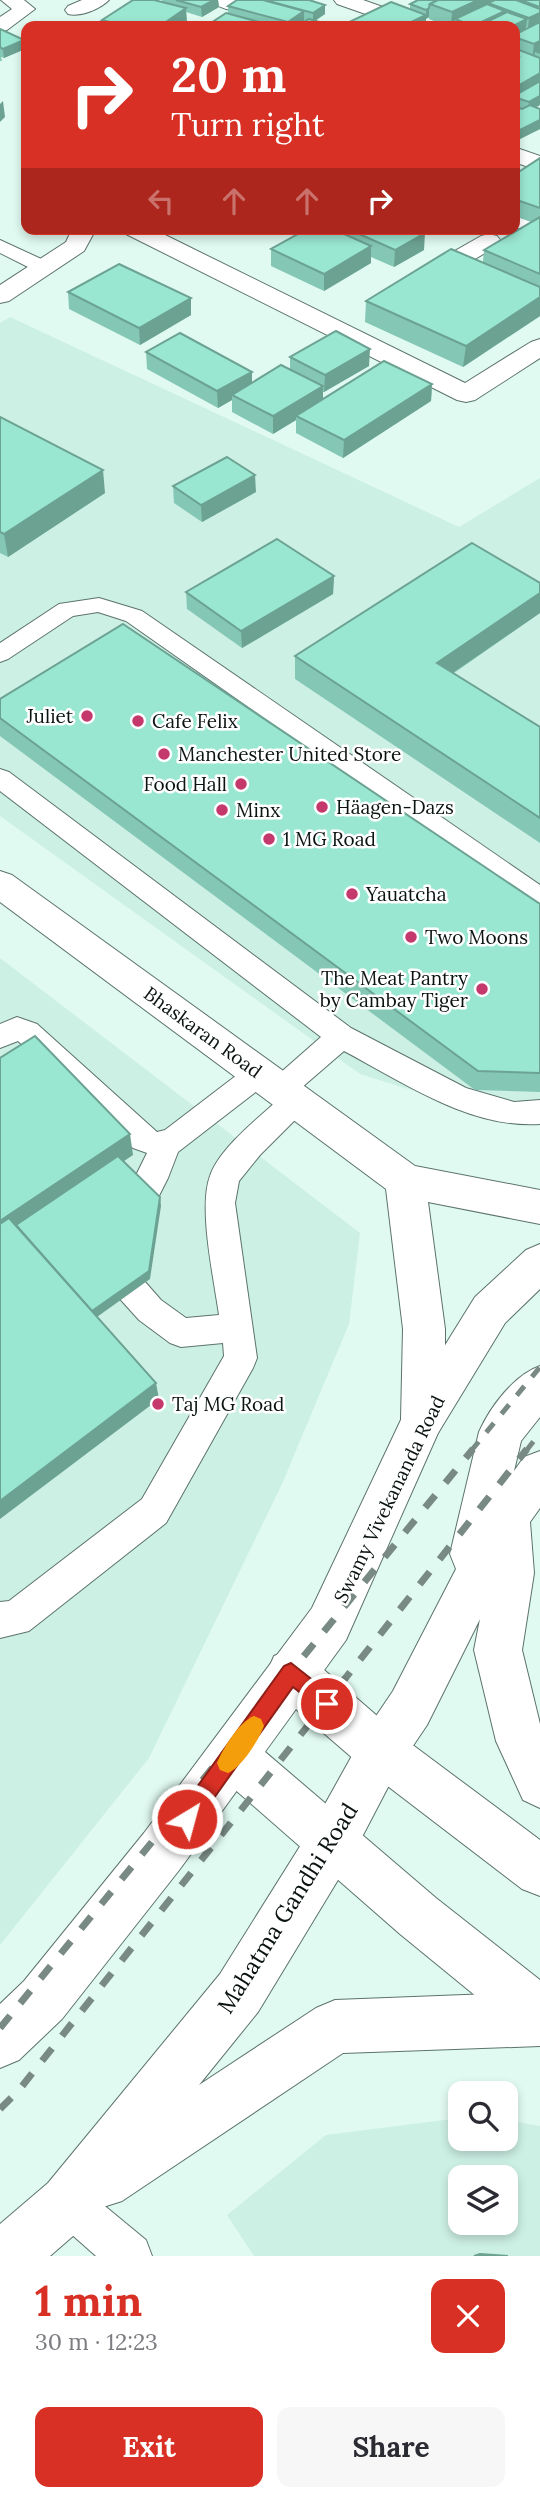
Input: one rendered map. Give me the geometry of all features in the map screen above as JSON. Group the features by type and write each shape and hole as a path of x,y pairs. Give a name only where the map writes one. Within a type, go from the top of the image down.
{"main road":[{"path":"6,31 25,9 11,0"},
{"path":"75,10 99,0"},
{"path":"344,0 404,21"},
{"path":"378,21 415,5"},
{"path":"520,156 540,164"},
{"path":"520,221 540,227"},
{"path":"0,296 76,246 81,235"},
{"path":"146,235 466,394 540,347"},
{"path":"395,296 489,241"},
{"path":"337,330 360,316"},
{"name":"Bhaskaran Road","path":"0,884 405,1181 540,1207"},
{"path":"405,1181 424,1329 423,1419"},
{"name":"Swamy Vivekananda Road","path":"291,1673 329,1624 423,1419 490,1310 540,1262"},
{"path":"461,1607 501,1432 540,1385"},
{"path":"540,1472 507,1517 511,1573 498,1650 520,1741 540,1783"},
{"name":"Mahatma Gandhi Road","path":"8,2255 68,2203 239,1993 332,1842 381,1751 410,1708 507,1517"},
{"path":"0,2041 43,2000 184,1822 291,1673 381,1751 540,1871"},
{"path":"233,1756 418,1916 540,2014"},
{"path":"68,2203 335,2027 540,2020"}],"lane":[{"path":"0,246 43,267"},
{"path":"0,654 67,609 99,605 135,616 540,898"},
{"path":"0,778 341,1036 457,1097 514,1114 540,1112"},
{"path":"0,1037 17,1028 27,1032 155,1146 166,1144 217,1109 280,1087 341,1036"},
{"path":"0,1620 16,1618 154,1511 241,1359 220,1203 223,1177 249,1146 280,1087"},
{"path":"166,1144 153,1178 121,1238 123,1280 150,1310 181,1333 237,1327"},
{"path":"68,2203 130,2256"}],"shaded area":[{"path":"10,317 459,527 540,478 540,1120 517,1123 360,1074 0,816 0,323"},
{"name":"Taj MG Road","path":"0,958 360,1233 349,1324 282,1484 149,1758 0,1945"},
{"path":"448,2120 448,2151 518,2151 518,2122 540,2126 540,2256 254,2256 227,2215 326,2135"}],"building":[{"path":"133,0 154,0 186,8 167,21 102,20"},
{"path":"176,0 214,0 201,7"},
{"path":"237,0 263,0 304,11 289,21 284,21 228,6"},
{"path":"265,0 309,0 325,5 313,13"},
{"path":"418,0 438,0 426,10 410,4"},
{"path":"438,0 478,0 452,12 430,4"},
{"path":"495,0 516,0 540,9 540,13 529,18 488,3"},
{"path":"520,0 540,0 540,7"},
{"path":"391,2 426,15 413,21 351,21"},
{"path":"487,4 505,11 484,21 455,19"},
{"path":"507,12 527,19 520,22 488,21"},
{"path":"226,13 256,21 214,21"},
{"path":"540,22 540,41 534,44 520,39 520,32"},
{"path":"0,29 21,39 21,41 3,49 0,47"},
{"path":"520,50 540,58 540,73 520,85"},
{"path":"540,81 540,96 529,102 520,99 520,93"},
{"path":"530,105 540,109 540,120 520,130 520,108"},
{"path":"540,158 540,208 520,201 520,171"},
{"path":"540,217 540,274 484,250 509,235 520,235 520,229"},
{"path":"296,235 346,235 371,246 324,274 271,249"},
{"path":"361,235 421,235 395,250"},
{"path":"451,249 540,287 540,297 466,346 366,301"},
{"path":"119,264 191,298 139,328 68,292"},
{"path":"336,331 370,349 325,375 290,357"},
{"path":"180,333 252,372 217,391 146,352"},
{"path":"384,361 432,384 344,440 296,416"},
{"path":"281,365 323,386 273,416 232,395"},
{"path":"0,417 103,470 4,534 0,532"},
{"path":"227,457 255,475 201,505 173,486"},
{"path":"277,539 334,576 241,631 186,592"},
{"path":"472,543 540,583 540,593 437,663 540,727 540,818 295,656"},
{"path":"123,624 540,904 540,1073 478,1071 0,718 0,699"},
{"path":"35,1036 130,1134 0,1221 0,1058"},
{"path":"118,1156 160,1197 149,1271 92,1311 16,1225"},
{"path":"9,1218 156,1383 0,1501 0,1224"},
{"path":"480,2254 508,2256 474,2256"}],"railway":[{"path":"471,1451 540,1367"},
{"path":"526,1451 540,1433"},
{"path":"0,2028 473,1449"},
{"path":"0,2109 19,2090 527,1449"}],"slow traffic":[{"path":"228,1763 254,1726"}],"place":[{"name":"Juliet","path":"87,716"},
{"name":"Cafe Felix","path":"138,721"},
{"name":"Manchester United Store","path":"164,754"},
{"name":"Food Hall","path":"241,784"},
{"name":"Häagen-Dazs","path":"322,807"},
{"name":"Minx","path":"222,810"},
{"name":"1 MG Road","path":"269,839"},
{"name":"Yauatcha","path":"352,894"},
{"name":"Two Moons","path":"411,937"},
{"name":"The Meat Pantry by Cambay Tiger","path":"482,989"},
{"name":"Taj MG Road","path":"158,1404"}],"route":[{"path":"187,1819 291,1673 327,1704"}]}
